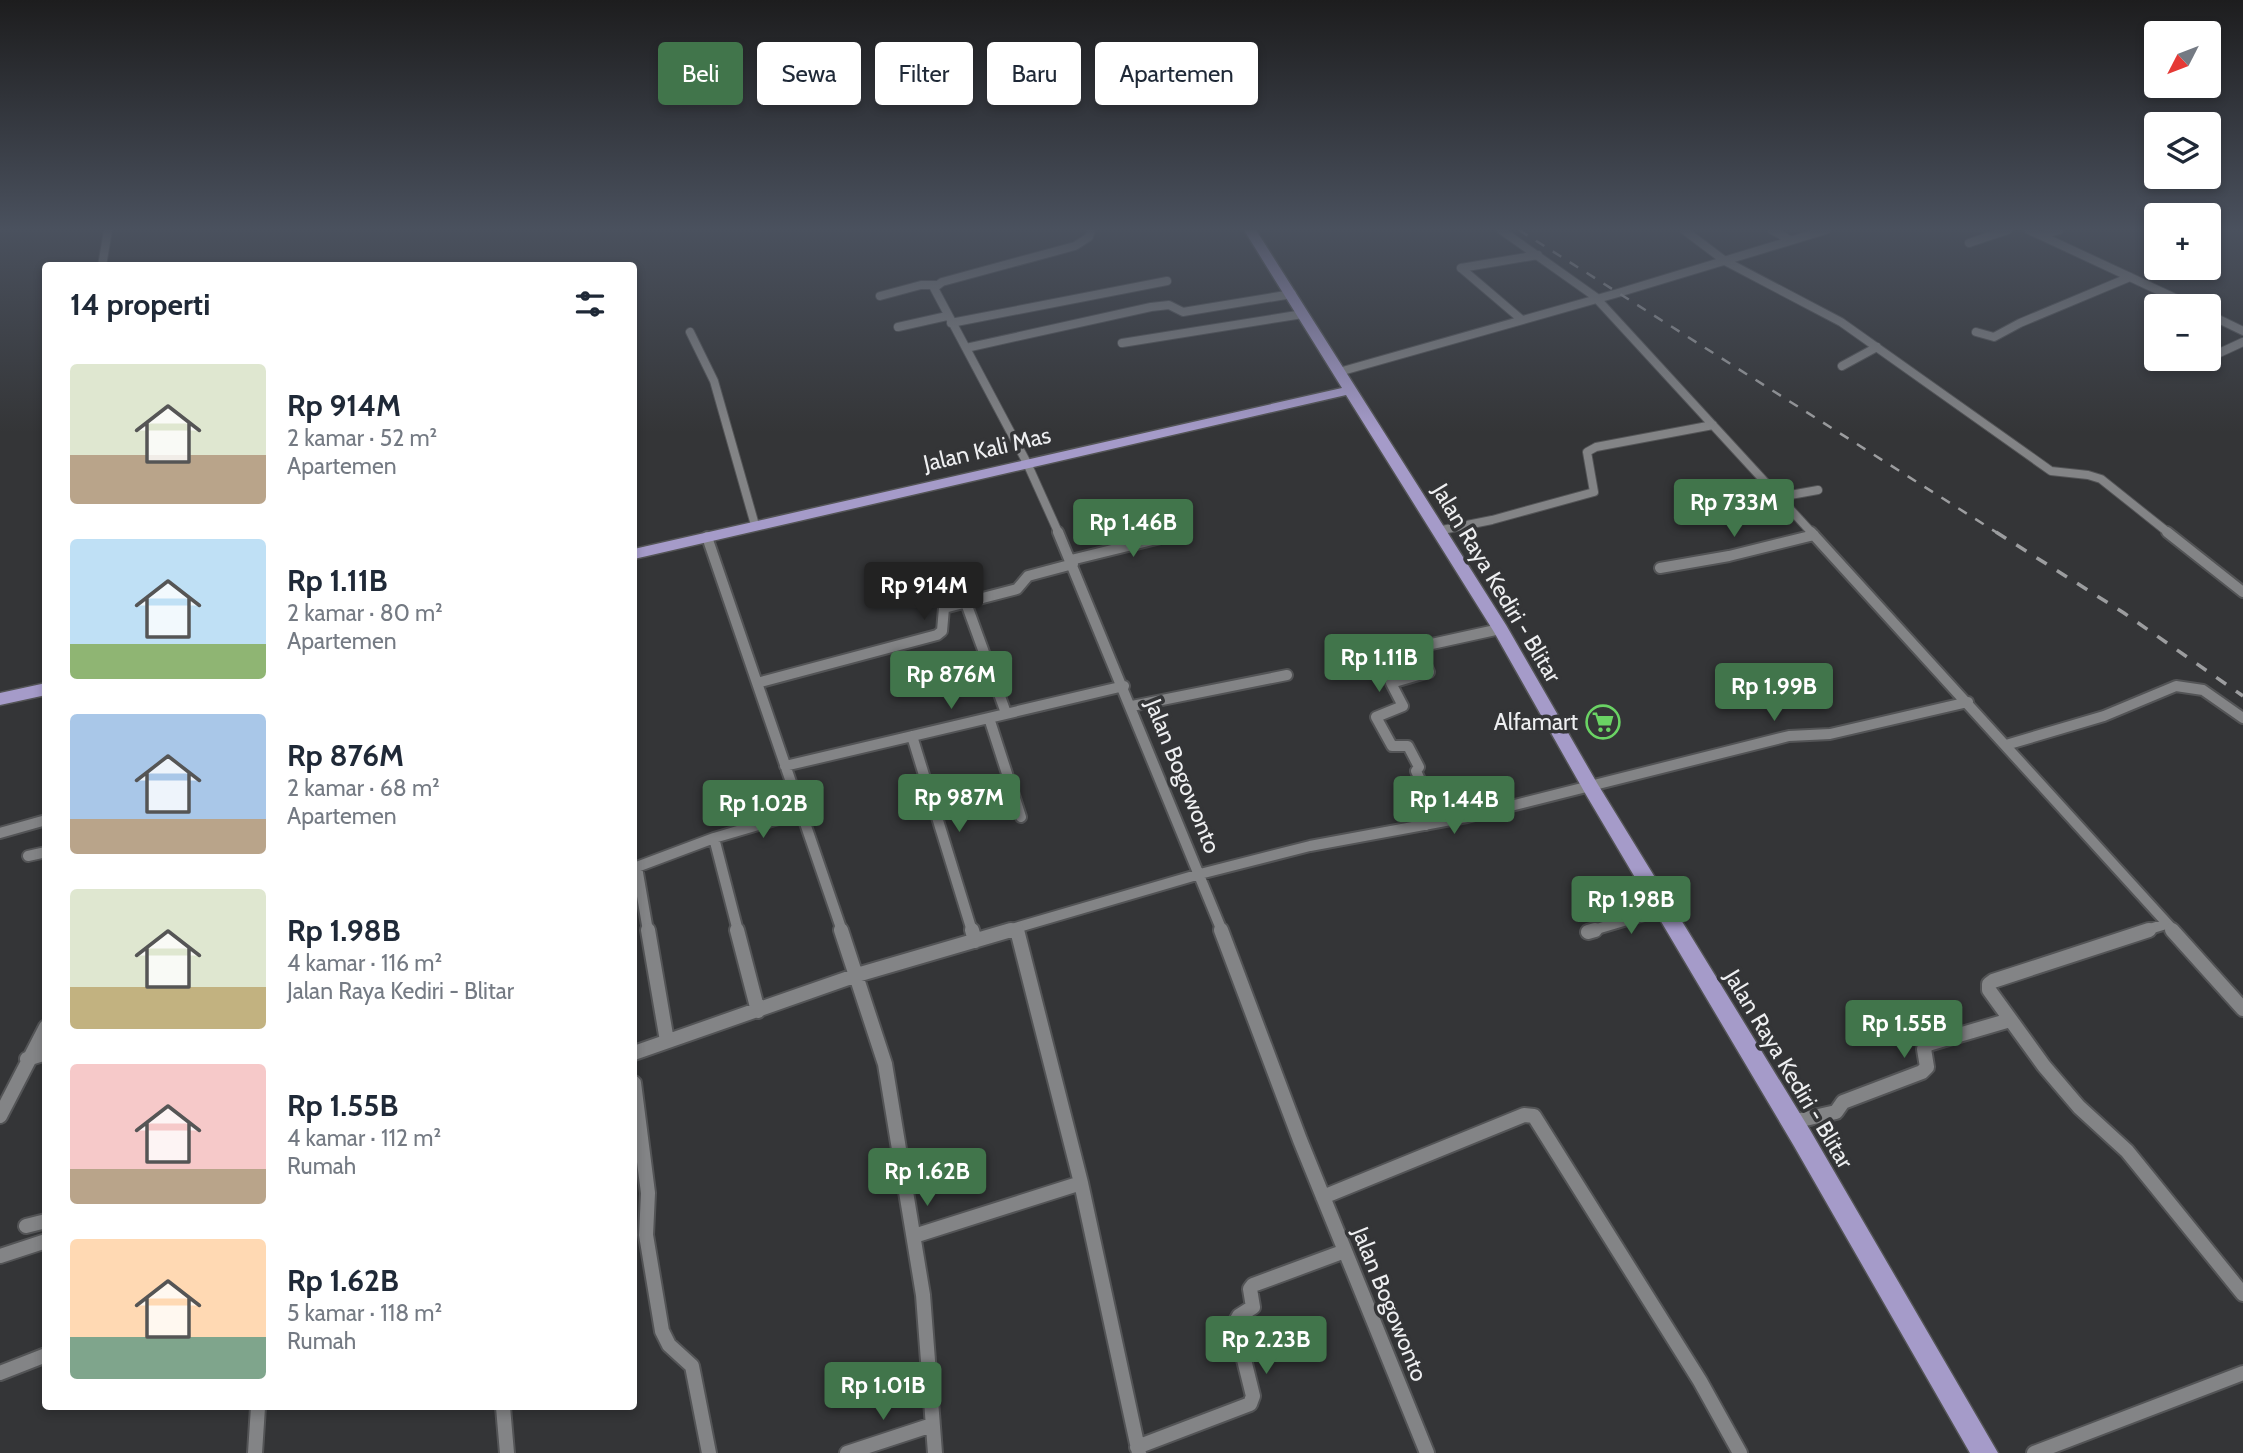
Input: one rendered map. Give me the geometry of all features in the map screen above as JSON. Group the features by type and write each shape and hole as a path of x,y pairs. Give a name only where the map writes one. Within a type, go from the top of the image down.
{"main road":[{"name":"Jalan Raya Kediri - Blitar","path":"1294,298 1500,629 1591,788 1792,1122 1985,1453"},
{"name":"Jalan Kali Mas","path":"637,553 1350,390"},
{"path":"0,699 42,690"}],"street":[{"name":"Jalan Bogowonto","path":"939,298 1027,463 1072,562 1200,874 1345,1251 1427,1453"},
{"path":"898,327 1071,298"},
{"path":"966,348 1151,307 1169,305 1183,312 1269,298"},
{"path":"1496,298 1522,320"},
{"path":"1339,372 1597,298 1968,702 2243,1009"},
{"path":"1797,298 1821,310 1877,347 2051,471 2064,475 2084,472 2101,479 2243,592"},
{"path":"1976,332 1994,337 2080,298"},
{"path":"1122,343 1303,314"},
{"path":"2221,320 2243,331"},
{"path":"690,332 714,381 755,525"},
{"path":"2221,352 2243,342"},
{"path":"1842,366 1877,347"},
{"path":"1437,531 1492,520 1594,492 1591,482 1592,464 1587,452 1596,447 1713,425"},
{"path":"1779,497 1818,490"},
{"path":"757,683 937,635 942,631 944,608 1017,589 1028,576 1072,562 1188,531"},
{"path":"1660,568 1729,556 1814,535"},
{"path":"706,537 802,812 885,1064 923,1295 934,1453"},
{"path":"966,603 1006,713"},
{"path":"1426,825 1412,797 1421,782 1416,771 1419,767 1408,746 1392,746 1376,717 1403,706 1391,683 1429,672 1418,647 1500,629"},
{"path":"1132,706 1287,675"},
{"path":"785,766 1124,686"},
{"path":"2006,745 2104,716 2176,686 2203,690 2243,718"},
{"path":"637,1052 857,975 1200,874 1310,846 1426,825 1591,788 1790,736 1830,734 1968,702"},
{"path":"989,718 1021,817"},
{"path":"912,736 975,941"},
{"path":"637,867 714,838 802,812"},
{"path":"0,832 42,821"},
{"path":"714,838 758,1011"},
{"path":"28,856 42,853"},
{"path":"637,879 667,1041"},
{"path":"1588,932 1664,909"},
{"path":"2166,924 1993,981 1989,984 1989,989 2010,1020 2079,1107 2127,1151 2243,1294"},
{"path":"1017,929 1081,1183 1138,1450 1250,1404 1253,1396 1235,1323 1239,1316 1253,1307 1250,1289 1253,1285 1345,1251"},
{"path":"1792,1122 1836,1112 1843,1102 1922,1072 1927,1068 1924,1049 1928,1044 2010,1020"},
{"path":"0,1116 42,1034"},
{"path":"27,1059 42,1054"},
{"path":"637,1107 648,1193 646,1235 662,1331 669,1345 692,1366 709,1453"},
{"path":"1324,1197 1524,1115 1534,1116 1700,1381 1740,1453"},
{"path":"914,1236 1081,1183"},
{"path":"26,1227 42,1222"},
{"path":"0,1256 42,1242"},
{"path":"0,1373 42,1357"},
{"path":"2034,1453 2243,1373"},
{"path":"254,1453 258,1410"},
{"path":"503,1410 507,1453"},
{"path":"847,1453 932,1425"}],"railway":[{"path":"1626,298 1999,534"},
{"path":"1996,532 2124,613 2243,696"}],"place":[{"name":"Alfamart","path":"1603,722"}]}
